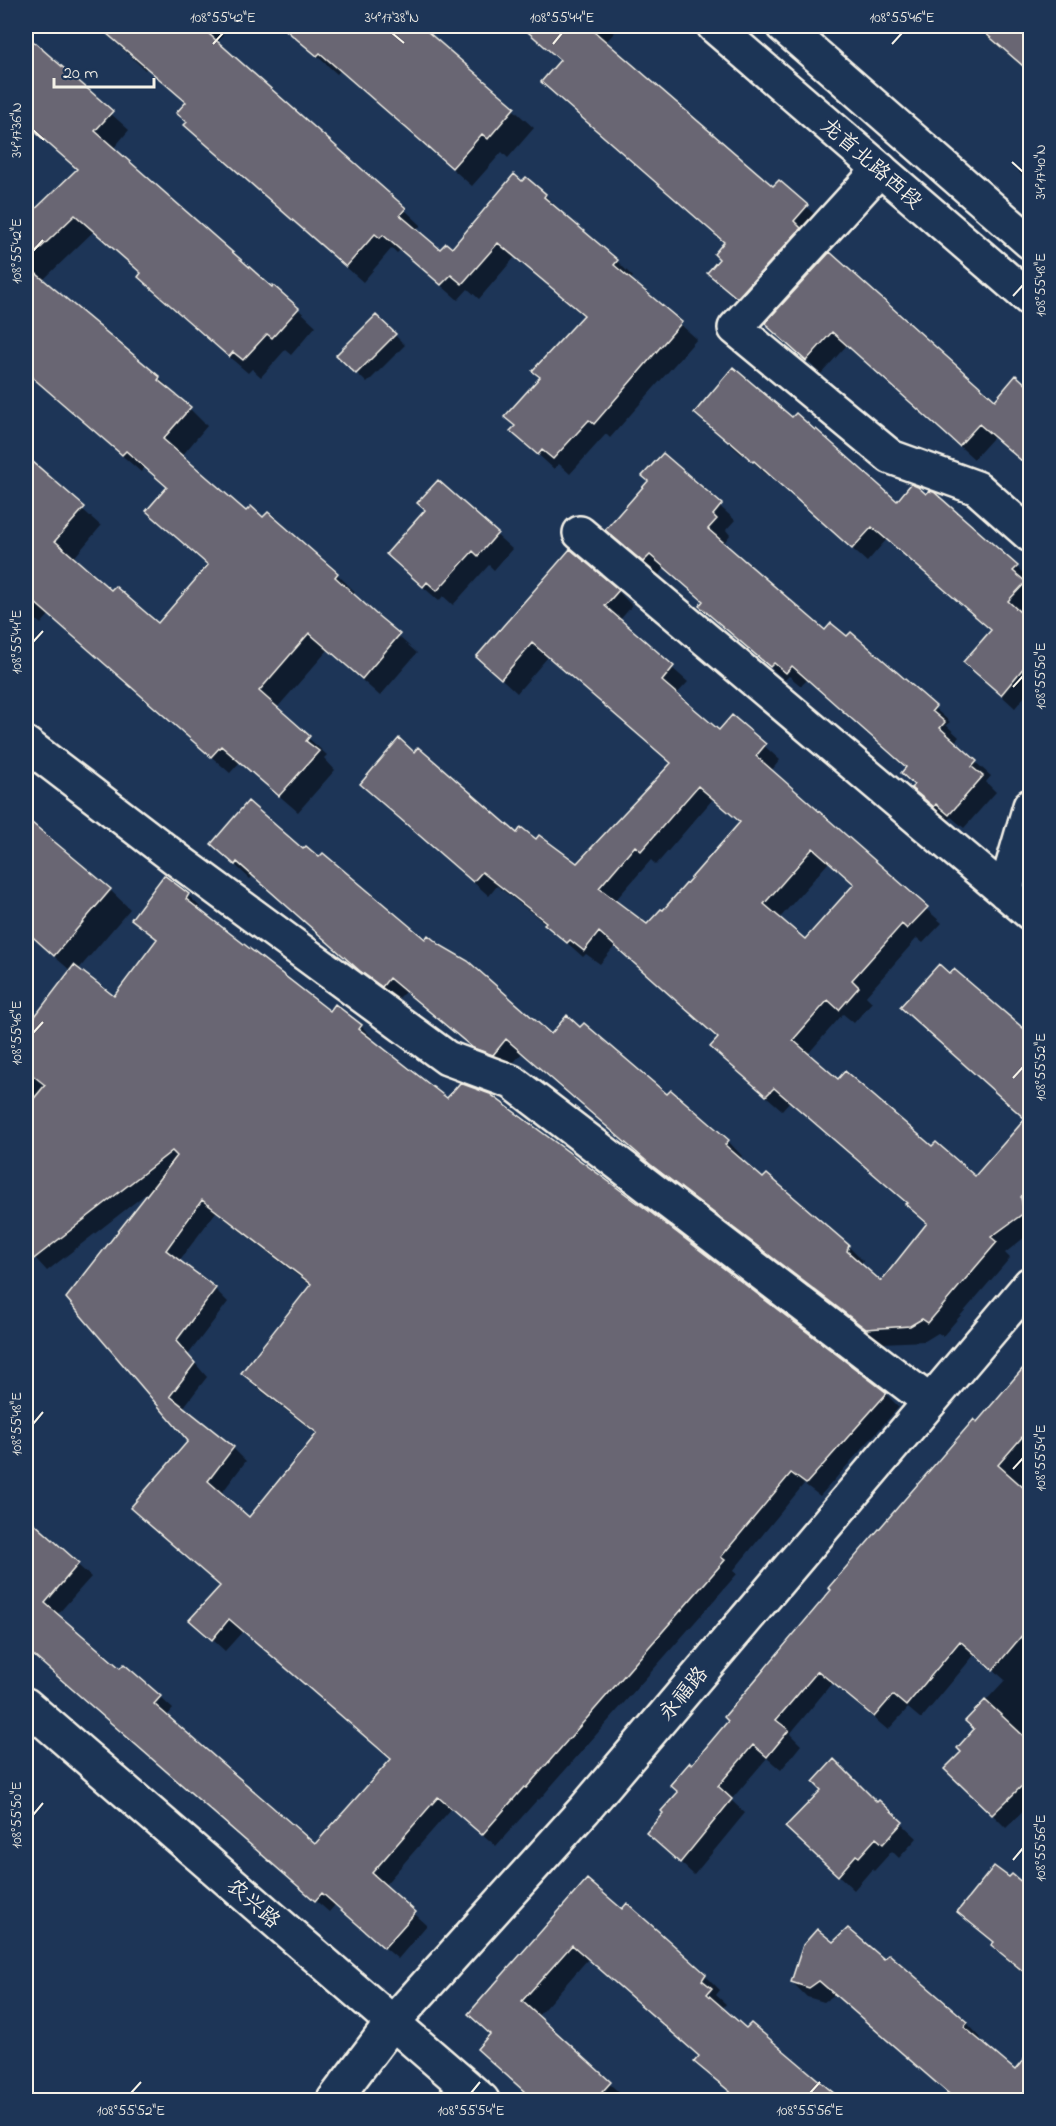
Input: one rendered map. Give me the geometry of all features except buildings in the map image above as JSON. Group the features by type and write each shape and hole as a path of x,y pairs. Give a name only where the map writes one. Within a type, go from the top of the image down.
{"street":[{"name":"龙首北路西段","path":"714,26 1030,299"},
{"path":"783,26 1030,242"},
{"path":"880,169 735,328 891,457 977,488 1030,535"},
{"path":"580,533 1030,913"},
{"path":"26,744 179,861 447,1058 512,1082 930,1402"},
{"path":"1005,892 1030,806"},
{"name":"永福路","path":"334,2100 393,2023 584,1810 1030,1284"},
{"name":"农兴路","path":"26,1705 482,2100"}]}
